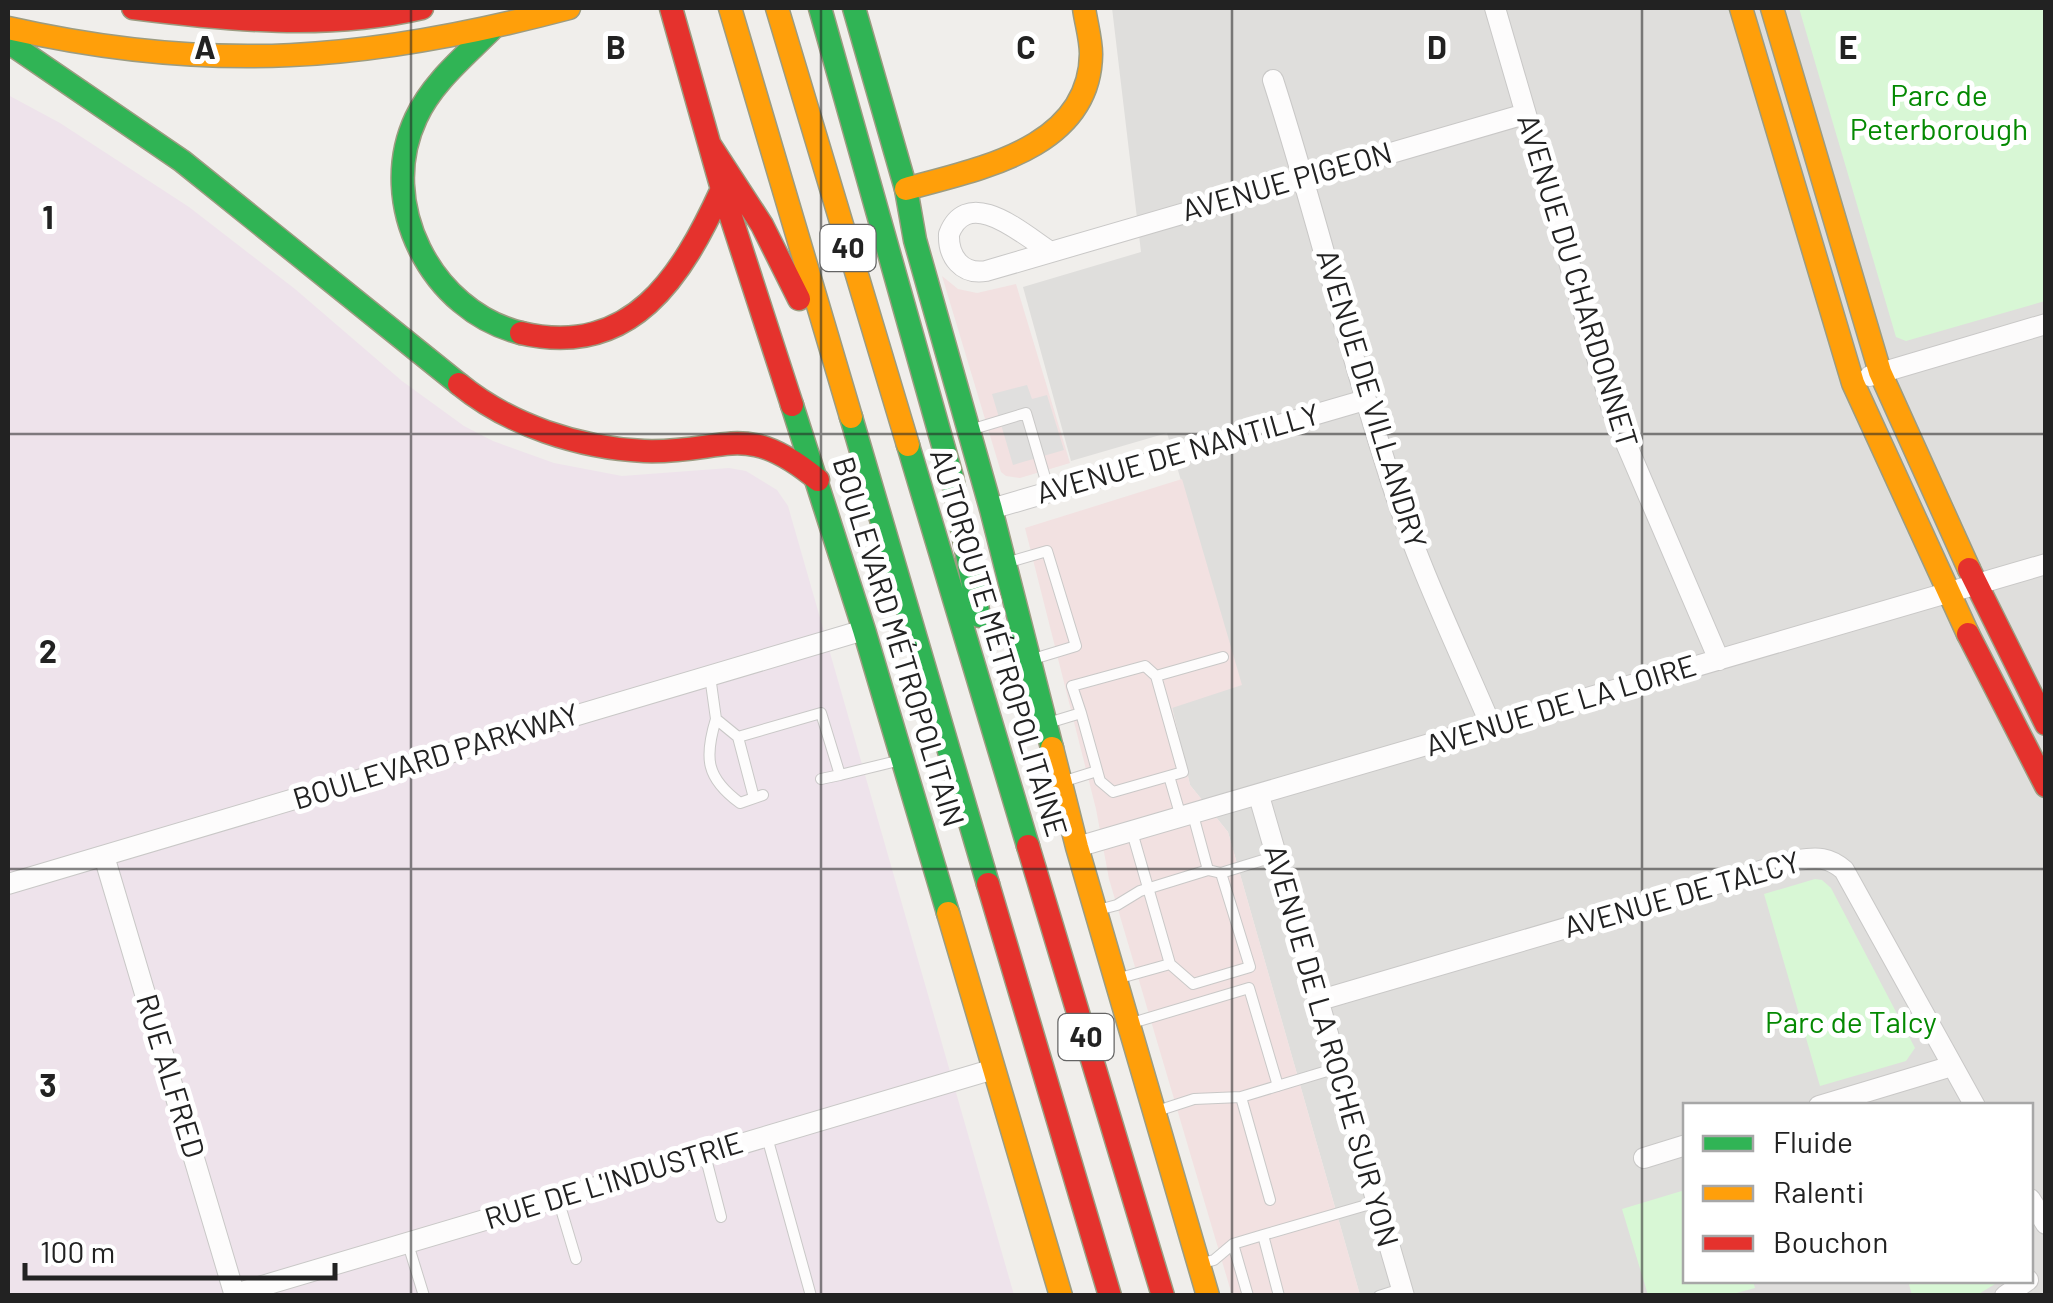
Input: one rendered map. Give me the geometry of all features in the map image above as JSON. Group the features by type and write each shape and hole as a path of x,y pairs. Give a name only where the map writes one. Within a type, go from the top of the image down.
{"main road":[{"path":"134,8 298,18 363,16 422,8"},
{"path":"8,28 102,49 239,60 347,54 490,30 569,8"},
{"name":"BOULEVARD MÉTROPOLITAIN","path":"670,8 722,189 864,630 1061,1296"},
{"name":"40","path":"730,8 1110,1296"},
{"name":"AUTOROUTE MÉTROPOLITAINE","path":"777,8 1163,1296"},
{"path":"820,8 952,477 1010,779"},
{"path":"854,8 906,189 914,240 991,510 1076,847 1208,1296"},
{"path":"906,189 1025,151 1063,126 1089,79 1092,43 1084,8"},
{"path":"1741,8 1853,383 1948,595 2046,786"},
{"path":"1772,8 1880,372 1976,586 2046,724"},
{"path":"490,30 442,78 422,105 408,137 401,177 404,211 415,247 442,287 464,308 508,330 542,338 574,337 616,325 645,308 683,269 722,189"},
{"path":"8,42 182,161 482,403 547,431 596,445 646,451 730,444 767,446 818,480"},
{"path":"710,145 762,225 842,385"}],"street":[{"name":"AVENUE DU CHARDONNET","path":"1494,8 1613,412 1718,660"},
{"name":"AVENUE DE VILLANDRY","path":"1273,80 1366,400 1422,564 1492,728"},
{"name":"AVENUE PIGEON","path":"1050,251 1525,114"},
{"path":"1853,383 2046,324"},
{"name":"AVENUE DE NANTILLY","path":"991,510 1366,400"},
{"name":"AVENUE DE LA LOIRE","path":"1076,847 2046,564"},
{"name":"BOULEVARD PARKWAY","path":"8,884 864,630"},
{"name":"AVENUE DE LA ROCHE SUR YON","path":"1259,796 1403,1292"},
{"name":"RUE ALFRED","path":"104,856 235,1295"},
{"name":"AVENUE DE TALCY","path":"1317,1000 1817,857 1833,861 1844,870 1973,1103"},
{"path":"1829,1103 1952,1066"},
{"name":"RUE DE L'INDUSTRIE","path":"235,1295 994,1069"},
{"path":"1644,1158 1683,1146"}],"lane":[{"path":"969,430 1026,413 1049,491"},
{"path":"1004,563 1048,550 1076,646 1029,660"},
{"path":"1156,676 1222,656"},
{"path":"1145,666 1156,676 1183,772 1113,792 1100,781 1080,713 1072,686 1145,666"},
{"path":"710,676 716,719 706,748 719,788 740,804 758,797 738,737 716,719"},
{"path":"738,737 821,713 840,775"},
{"path":"1044,724 1080,713"},
{"path":"821,780 902,759"},
{"path":"1060,782 1097,772"},
{"path":"1169,776 1208,870"},
{"path":"1132,832 1170,964 1194,984 1250,967 1221,873"},
{"path":"1095,911 1117,905 1149,888 1208,870 1221,873 1276,856"},
{"path":"1114,980 1170,964"},
{"path":"1127,1024 1249,988 1278,1086"},
{"path":"1153,1112 1194,1099 1241,1097 1337,1068"},
{"path":"1241,1097 1270,1200"},
{"path":"766,1136 811,1296"},
{"path":"704,1154 722,1217"},
{"path":"557,1198 576,1260"},
{"path":"1198,1264 1214,1260 1232,1244 1376,1202"},
{"path":"1262,1235 1279,1296"},
{"path":"408,1243 424,1296"},
{"path":"1232,1244 1248,1296"},
{"path":"1379,1296 1403,1292"}],"shaded area":[{"path":"1112,8 2045,8 2045,1295 1360,1295 1228,832 1190,785 1172,707 1241,684 1167,433 1071,461 1023,287 1141,252"},
{"path":"8,95 60,123 189,207 295,289 402,381 464,426 493,441 554,463 622,476 729,468 746,471 777,490 788,506 1014,1295 8,1295"},
{"path":"942,276 958,289 977,293 1016,284 1070,463 1020,478 1001,472"},
{"path":"1027,385 1032,399 1047,395 1064,450 1013,465 992,394"},
{"path":"1182,479 1242,685 1172,708 1190,785 1228,832 1360,1295 1232,1295 1109,879 1096,809 1025,528"}],"green space":[{"name":"Parc de Peterborough","path":"1799,8 2045,8 2045,301 1906,341 1896,337"},
{"name":"Parc de Talcy","path":"1815,879 1831,888 1915,1048 1906,1061 1820,1086 1764,894"},
{"path":"1683,1191 1683,1283 1754,1283 1755,1288 1729,1295 1648,1295 1622,1209"},
{"path":"1909,1283 1997,1283 1977,1295 1912,1295"}],"traffic: fast":[{"path":"820,8 952,477 979,616"},
{"path":"854,8 906,189 915,240 991,509 1052,748"},
{"path":"491,30 449,71 423,105 405,151 403,184 408,218 420,249 438,278 461,302 489,321 521,333"},
{"path":"8,42 182,161 459,384"},
{"path":"792,405 948,913"},
{"path":"851,417 988,884"},
{"path":"908,445 1028,846"}],"traffic: slow":[{"path":"8,28 154,52 290,55 426,40 569,8"},
{"path":"730,8 851,417"},
{"path":"777,8 908,445"},
{"path":"906,189 996,163 1025,150 1051,133 1072,112 1086,86 1091,54 1084,8"},
{"path":"1741,8 1853,383 1968,634"},
{"path":"1772,8 1880,372 1969,569"},
{"path":"1052,748 1077,847 1208,1296"},
{"path":"948,913 1061,1296"}],"traffic: jam":[{"path":"133,8 278,21 351,19 422,8"},
{"path":"671,8 722,189 792,405"},
{"path":"710,145 762,225 799,299"},
{"path":"521,333 560,338 594,334 623,322 670,280 722,189"},
{"path":"459,384 522,422 570,439 644,451 752,444 792,461 818,480"},
{"path":"1969,569 2046,724"},
{"path":"1968,634 2046,786"},
{"path":"1028,846 1163,1296"},
{"path":"988,884 1110,1296"}]}
